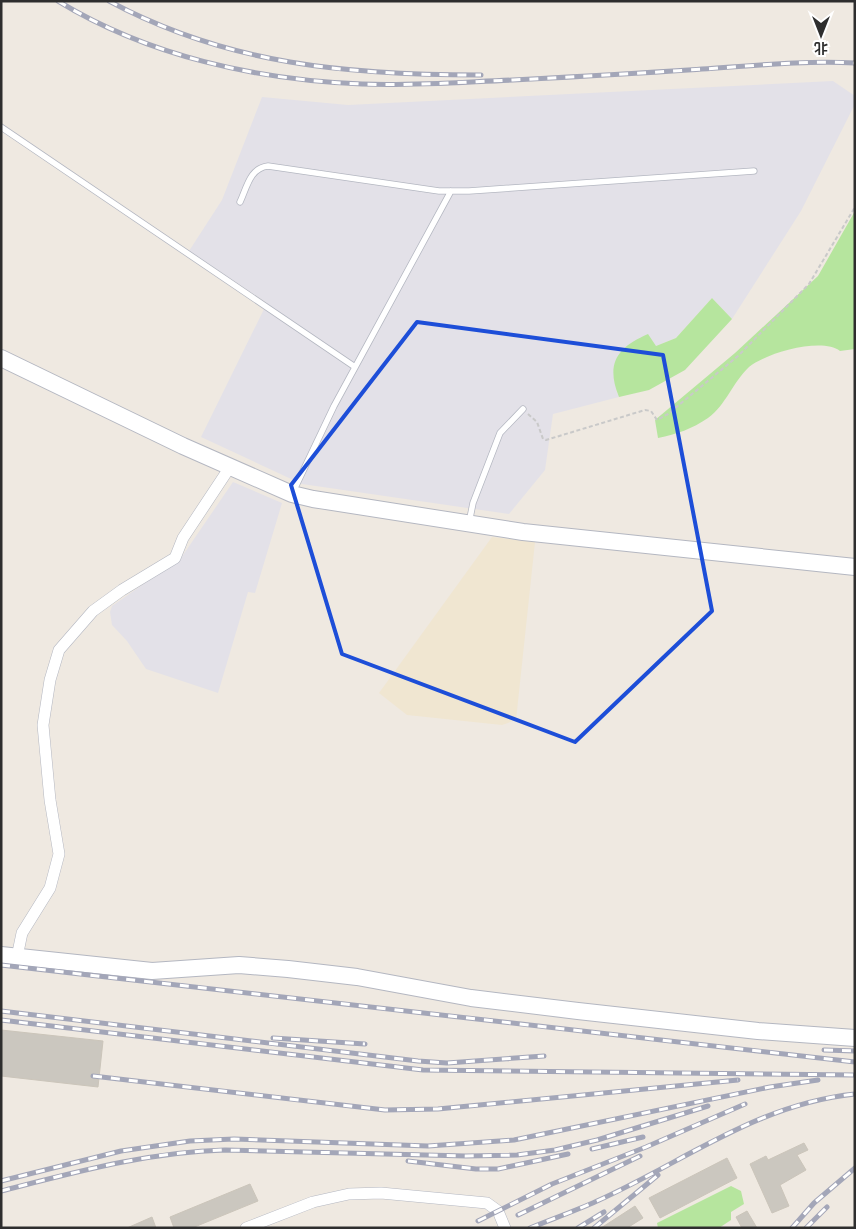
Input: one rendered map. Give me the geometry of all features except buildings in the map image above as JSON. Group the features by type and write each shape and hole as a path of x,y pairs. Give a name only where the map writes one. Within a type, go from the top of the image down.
{"street":[{"path":"1,358 230,467 292,494 523,532 855,567"},
{"path":"230,467 183,538 175,558 122,590 93,612 59,650 50,680 43,726 50,800 59,854 50,888 9,956 152,971 239,965 288,968 357,977 471,998 758,1032 855,1038"},
{"path":"246,1228 313,1202 349,1194 381,1192 487,1203 498,1211 505,1228"}],"lane":[{"path":"1,127 355,366"},
{"path":"240,202 253,173 259,167 268,166 439,192 754,171"},
{"path":"292,494 355,366 451,191"},
{"path":"469,523 500,433 523,409"}],"path":[{"path":"523,409 537,422 543,440 645,410 651,411 657,420 668,414 738,356 809,284 855,207"}],"highlighted area":[{"path":"417,322 663,355 712,611 575,742 342,654 291,485"}],"shaded area":[{"path":"833,81 855,96 855,104 801,211 732,319 712,298 676,338 656,346 616,390 619,397 553,414 545,470 509,514 302,484 201,437 267,303 189,251 222,200 262,97 348,105"},
{"path":"233,482 282,503 255,593 248,592 218,693 146,669 127,641 112,625 110,612 112,606 181,558"},
{"path":"492,537 535,542 516,720 502,725 407,715 379,693"}],"green space":[{"path":"855,211 855,349 840,351 832,347 808,346 794,348 768,357 749,367 743,373 720,407 708,418 684,431 658,438 655,420 735,353 818,276"},
{"path":"712,298 732,319 685,370 649,390 619,397 613,375 617,358 622,351 648,334 656,346 676,338"},
{"path":"731,1186 741,1191 744,1204 731,1212 731,1220 719,1228 658,1228 657,1223"}],"railway":[{"path":"58,1 129,37 204,62 283,77 322,82 438,84 792,63 855,63"},
{"path":"109,1 154,23 199,40 244,53 290,62 337,68 384,72 481,75"},
{"path":"1,965 855,1062"},
{"path":"1,1011 418,1061 447,1063 544,1056"},
{"path":"1,1020 423,1070 855,1075"},
{"path":"273,1038 365,1044"},
{"path":"824,1050 855,1051"},
{"path":"93,1076 385,1110 438,1109 738,1080"},
{"path":"1,1181 121,1151 190,1141 234,1139 428,1146 514,1140 770,1087 818,1080"},
{"path":"530,1228 572,1212 629,1186 753,1122 786,1109 819,1100 855,1094"},
{"path":"478,1221 552,1184 646,1147 745,1104"},
{"path":"1,1191 112,1164 196,1152 225,1150 466,1156 517,1155 555,1150 597,1140 708,1106"},
{"path":"592,1149 643,1137"},
{"path":"408,1161 476,1169 498,1169 568,1154"},
{"path":"518,1215 640,1156"},
{"path":"792,1228 814,1203 855,1168"},
{"path":"594,1228 658,1175"},
{"path":"806,1228 827,1207"},
{"path":"578,1228 604,1212"}]}
